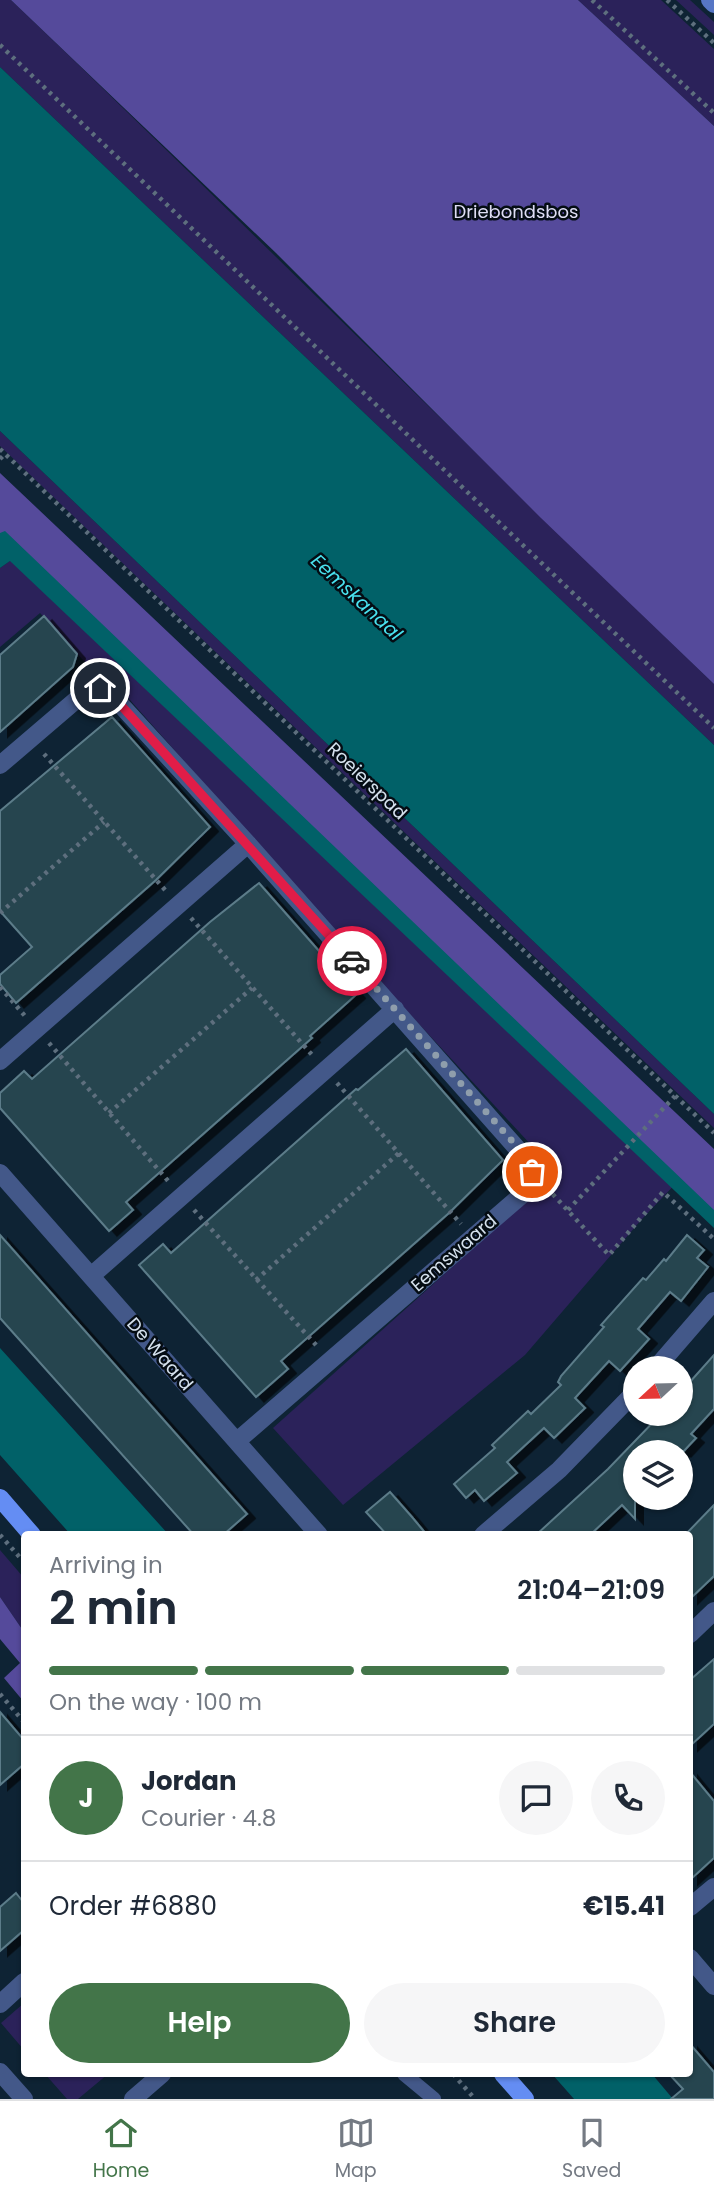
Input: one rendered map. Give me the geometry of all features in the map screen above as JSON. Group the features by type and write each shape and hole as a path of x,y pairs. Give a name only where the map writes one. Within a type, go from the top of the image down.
{"main road":[{"path":"0,1498 29,1531"},
{"path":"506,2077 526,2099"}],"street":[{"path":"710,0 714,4"},
{"path":"0,765 83,694 100,688 109,692 521,1151 532,1172"},
{"path":"0,1061 248,844"},
{"path":"92,1276 395,1009"},
{"name":"Eemswaard","path":"237,1441 523,1194 530,1183 532,1172"},
{"name":"De Waard","path":"0,1173 316,1531"},
{"path":"666,1356 714,1301"},
{"path":"487,1531 559,1470 623,1404"},
{"path":"693,1631 714,1611"},
{"path":"693,1904 714,1887"},
{"path":"693,1962 714,1986"},
{"path":"0,2004 21,1985"},
{"path":"0,2072 23,2099"},
{"path":"133,2099 159,2077"}],"lane":[{"path":"407,2077 426,2096"}],"path":[{"path":"592,0 714,113"},
{"path":"667,0 714,43"},
{"path":"0,45 714,727"},
{"name":"Roeierspad","path":"0,449 714,1133"},
{"path":"0,459 5,454"},
{"path":"30,738 473,1237"},
{"path":"0,914 104,822"},
{"path":"0,988 182,1197 331,1360"},
{"path":"109,1113 252,988"},
{"path":"568,1210 675,1096"},
{"path":"256,1280 399,1153"},
{"path":"532,1172 609,1255 663,1192 714,1239"},
{"path":"0,1535 21,1559"},
{"path":"0,1694 21,1718"},
{"path":"456,2077 475,2099"}],"shaded area":[{"path":"0,0 11,0 714,684 714,745 0,67"},
{"path":"578,0 661,0 714,49 714,126"},
{"path":"676,0 690,0 714,22 714,35"},
{"path":"0,431 714,1114 714,1128 0,446"},
{"path":"21,553 681,1178 642,1219 525,1355 343,1505 273,1428 557,1173 381,983 99,665 93,671 40,613 0,647 0,568"},
{"path":"0,1550 21,1574 21,1628 0,1597"},
{"path":"21,2006 21,2046 1,2023"},
{"path":"48,2077 104,2077 78,2099 67,2099"}],"green space":[{"name":"Driebondsbos","path":"11,0 578,0 714,126 714,684 541,518 276,253"},
{"path":"0,473 714,1149 714,1211 0,537"},
{"path":"0,1597 21,1628 21,1698 4,1678 20,1663 0,1639"}],"water":[{"name":"Eemskanaal","path":"0,67 714,745 714,1114 0,431"},
{"path":"5,531 714,1210 714,1228 10,561 0,568 0,533"},
{"path":"0,1348 165,1531 67,1531 0,1455"},
{"path":"555,2077 655,2077 673,2099 574,2099"}],"building":[{"path":"44,616 77,654 73,667 0,732 0,655"},
{"path":"112,717 210,827 156,880 16,1003 0,984 0,975 32,947 0,911 0,811"},
{"path":"259,883 357,994 310,1036 312,1038 126,1202 133,1210 109,1231 0,1108 0,1093 24,1071 32,1079 210,922"},
{"path":"406,1049 503,1160 449,1213 281,1361 288,1369 256,1397 139,1265 163,1244 171,1253 356,1089"},
{"path":"0,1235 247,1514 228,1531 190,1531 0,1318"},
{"path":"687,1235 704,1250 697,1258 708,1267 681,1301 670,1292 638,1329 649,1339 634,1356 623,1356 623,1368 620,1371 609,1361 575,1398 585,1408 554,1438 544,1428 507,1462 517,1473 484,1501 475,1490 466,1498 454,1484 495,1448 492,1445 528,1411 531,1414 561,1385 558,1382 561,1376 604,1327 601,1325 643,1278 646,1280 664,1259 666,1261"},
{"path":"714,1355 714,1409 691,1434 696,1438 693,1441 636,1440 649,1426 693,1426 693,1379"},
{"path":"623,1453 623,1506 594,1531 540,1531"},
{"path":"390,1492 424,1531 383,1531 366,1512"},
{"path":"714,1505 714,1576 693,1596 693,1531 689,1531"},
{"path":"627,1510 635,1510 635,1519"},
{"path":"714,1659 714,1724 693,1743 693,1677"},
{"path":"0,1712 21,1736 21,1767 0,1785"},
{"path":"693,1776 714,1801 714,1858 693,1877"},
{"path":"16,1893 21,1899 21,1933 0,1951 0,1907"},
{"path":"693,2048 714,2072 714,2099 671,2099 683,2089 672,2077 693,2077"}],"way so far":[{"path":"352,961 521,1151 532,1172"}],"route":[{"path":"100,688 109,692 352,961"}]}
